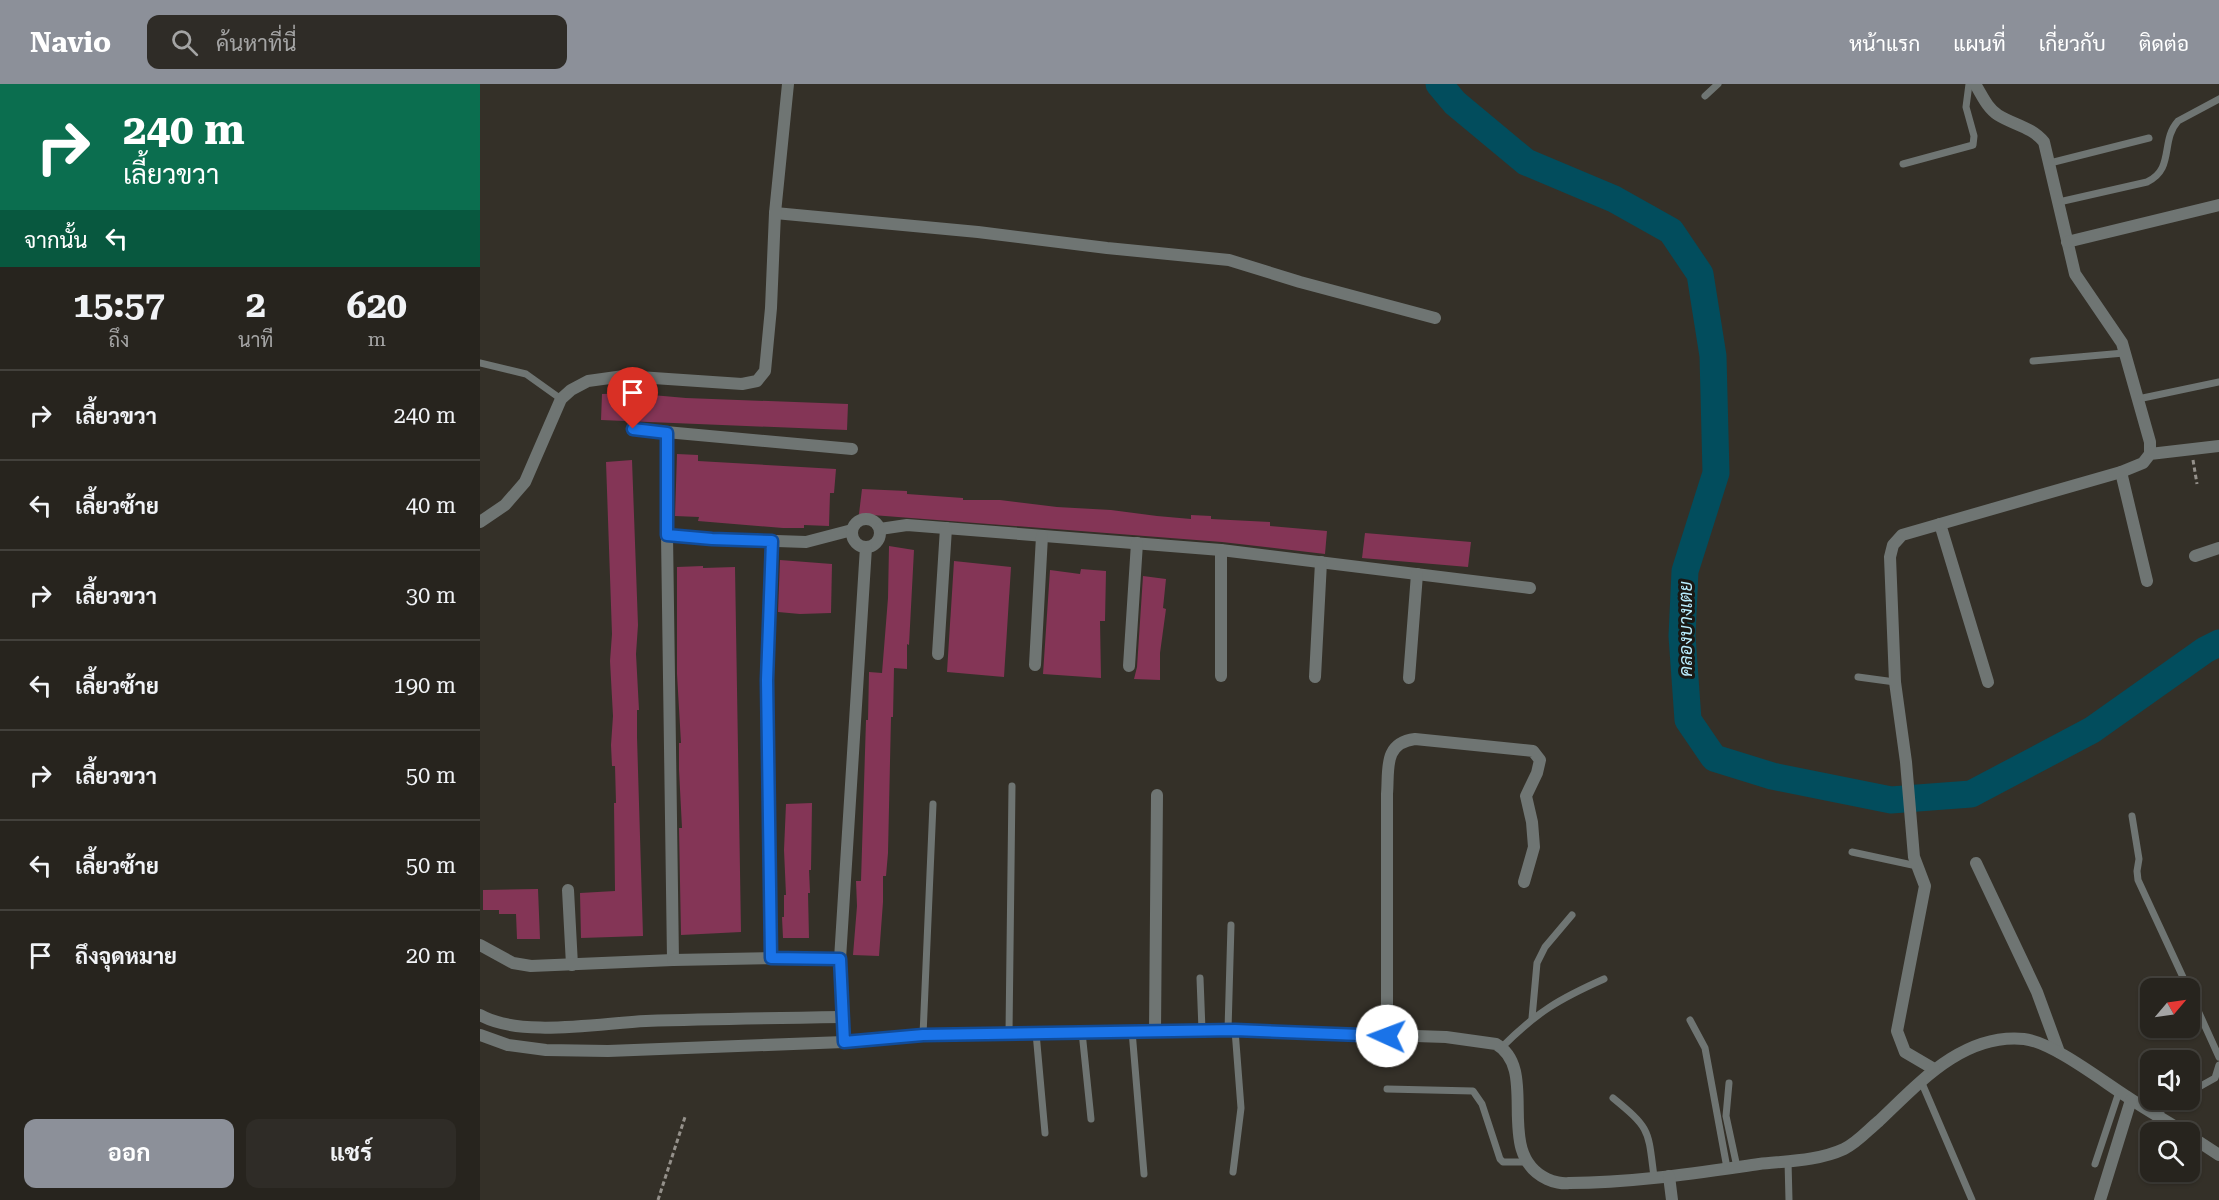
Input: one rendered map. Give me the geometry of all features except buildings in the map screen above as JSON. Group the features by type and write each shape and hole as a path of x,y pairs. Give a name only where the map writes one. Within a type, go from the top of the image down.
{"street":[{"path":"480,522 506,505 525,483 561,399 588,381 624,376 742,384 757,381 765,371 771,308 775,213 788,84"},
{"path":"1934,1069 1905,1052 1897,1031 1924,893 1924,879 1914,857 1906,762 1895,682 1890,557 1893,545 1902,535 2121,472 2144,463 2150,454 2150,442 2122,343 2075,274 2044,142 2037,134 1998,115 1990,108 1976,84"},
{"path":"2067,242 2219,205"},
{"path":"775,213 978,232 1229,260 1300,282 1435,318"},
{"path":"633,429 852,449"},
{"path":"667,433 673,960"},
{"path":"2150,454 2219,446"},
{"path":"2121,472 2147,581"},
{"path":"865,518 877,524 879,529 877,542 866,547 855,542 852,530 854,524 865,518"},
{"path":"1940,524 1989,682"},
{"path":"879,529 907,525 1221,550 1530,588"},
{"path":"938,654 946,528"},
{"path":"667,535 806,542 852,530"},
{"path":"1035,665 1042,536"},
{"path":"771,958 767,680 772,541"},
{"path":"1129,666 1137,543"},
{"path":"844,1042 840,959 866,547"},
{"path":"2195,556 2219,548"},
{"path":"1221,550 1221,676"},
{"path":"1315,677 1321,562"},
{"path":"1409,678 1417,574"},
{"path":"1387,1036 1387,794 1389,762 1392,750 1397,744 1415,739 1533,751 1540,760 1537,773 1526,796 1533,828 1534,848 1524,882"},
{"path":"1155,1031 1157,795"},
{"path":"1976,863 2037,992 2059,1052"},
{"path":"568,890 572,965"},
{"path":"480,945 513,963 531,966 673,960 840,959"},
{"path":"480,1015 510,1026 532,1028 645,1021 843,1017"},
{"path":"480,1035 508,1045 546,1050 608,1051 844,1042 923,1035 1009,1033 1232,1030 1446,1037 1503,1047 1510,1056 1515,1069 1518,1127 1526,1162 1533,1170 1549,1180 1567,1184 1669,1176 1811,1158 1845,1149 1867,1132 1934,1069 1967,1048 2001,1040 2025,1039 2059,1052 2168,1122"},
{"path":"2100,1200 2132,1100"},
{"path":"2200,1142 2218,1153"},
{"path":"1669,1176 1672,1200"}],"lane":[{"path":"1705,96 1718,84"},
{"path":"1904,164 1973,145 1974,136 1966,107 1969,84"},
{"path":"2059,202 2147,182 2155,178 2163,169 2173,127 2219,99"},
{"path":"2050,163 2149,138"},
{"path":"2033,361 2124,352"},
{"path":"480,363 526,374 561,399"},
{"path":"2138,399 2219,382"},
{"path":"1858,677 1895,682"},
{"path":"1009,1033 1012,786"},
{"path":"923,1035 933,804"},
{"path":"2132,816 2139,859 2138,880 2183,978"},
{"path":"1852,852 1917,866"},
{"path":"1532,1018 1537,963 1545,947 1572,915"},
{"path":"1231,926 1232,1030 1240,1108 1233,1173"},
{"path":"1200,978 1202,1030"},
{"path":"1503,1047 1532,1018 1564,997 1604,980"},
{"path":"2200,1015 2219,1057"},
{"path":"1690,1020 1705,1048 1732,1168"},
{"path":"1132,1031 1144,1174"},
{"path":"1082,1032 1091,1119"},
{"path":"1036,1033 1045,1133"},
{"path":"2200,1086 2215,1078 2219,1065"},
{"path":"1921,1081 1972,1200"},
{"path":"1729,1083 1726,1116 1732,1168"},
{"path":"1387,1089 1473,1091 1482,1104 1500,1159 1503,1162 1526,1162"},
{"path":"2095,1164 2119,1092"},
{"path":"1613,1098 1644,1126 1650,1140 1654,1177"},
{"path":"2155,1114 2162,1110"},
{"path":"1788,1161 1789,1200"}],"path":[{"path":"2192,449 2197,484"},
{"path":"658,1200 685,1117"}],"waterway":[{"name":"คลองบางเตย","path":"1439,84 1455,103 1526,162 1614,199 1671,231 1700,274 1713,356 1716,473 1685,571 1682,636 1688,720 1714,758 1772,776 1891,800 1971,794 2092,730 2205,650 2219,643"}],"route":[{"path":"633,429 667,433 667,535 772,541 767,680 771,958 840,959 844,1042 923,1035 1235,1030 1387,1036"}]}
